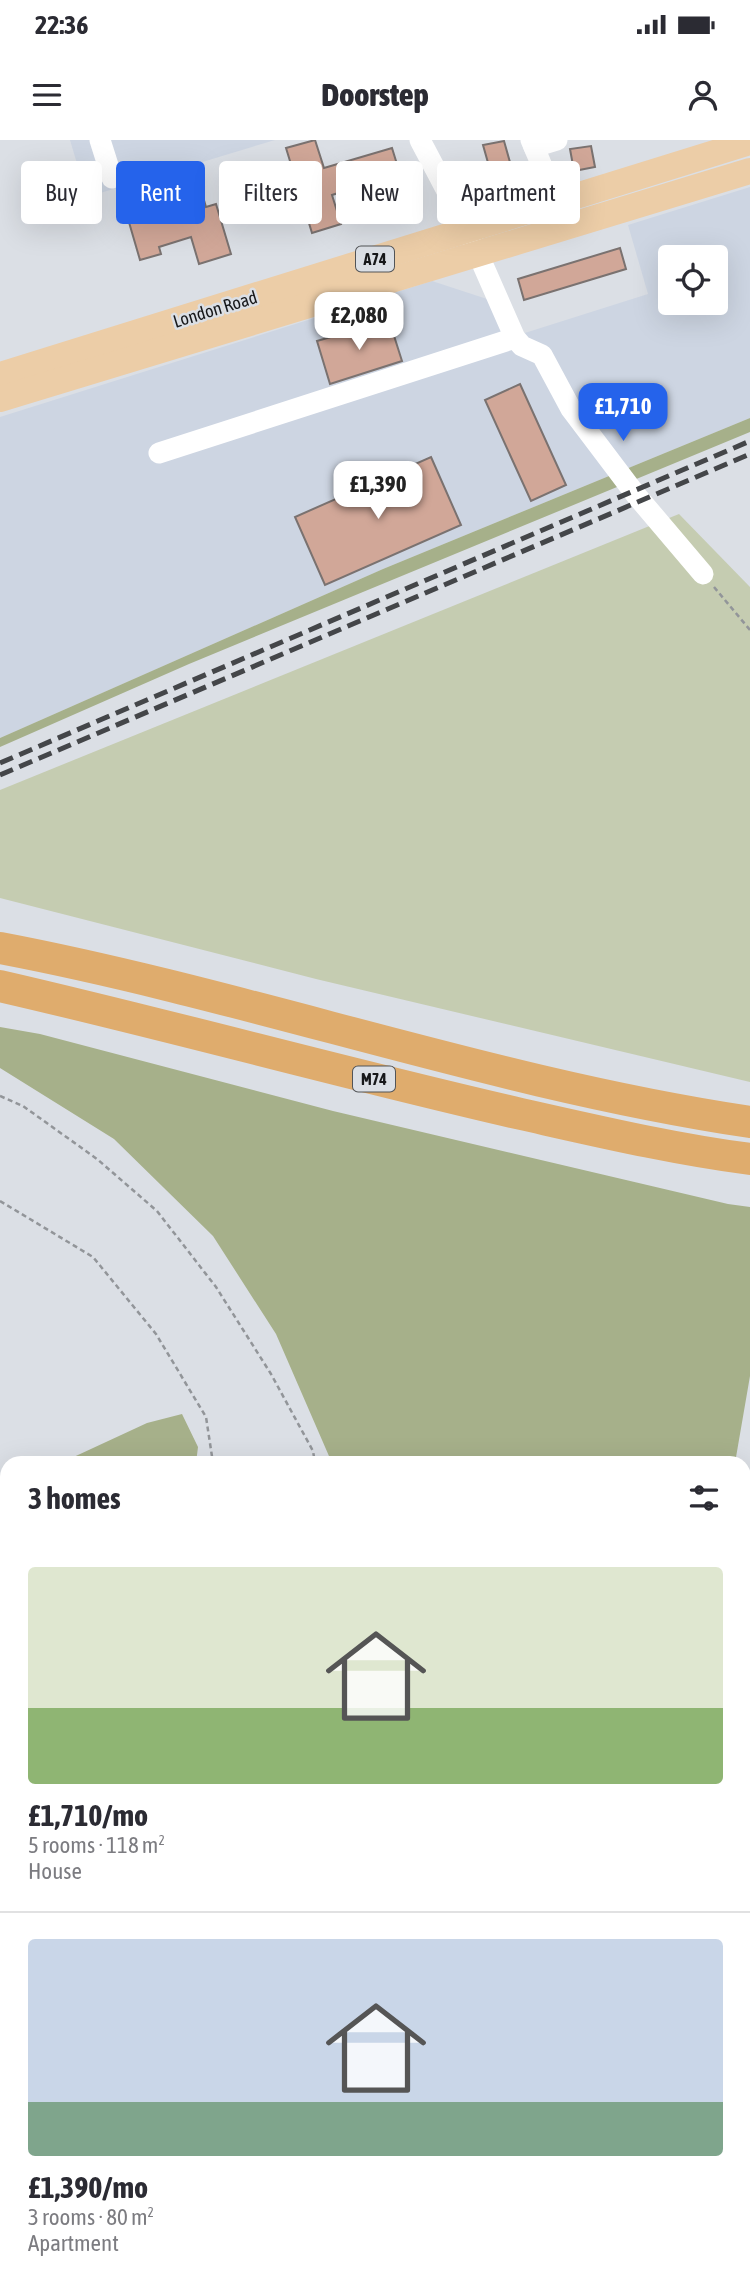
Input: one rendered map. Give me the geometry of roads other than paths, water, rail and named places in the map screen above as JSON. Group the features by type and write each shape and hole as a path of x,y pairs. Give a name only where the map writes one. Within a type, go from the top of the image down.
{"highway":[{"path":"0,925 112,952 739,1121"},
{"name":"M74","path":"0,948 146,981 447,1059 739,1121"},
{"name":"M74","path":"0,986 140,1018 419,1091 600,1132 750,1159"}],"main road":[{"name":"London Road","path":"0,398 473,241 740,145"},
{"name":"London Road","path":"0,375 473,241 749,173"}],"street":[{"path":"100,140 112,178"},
{"path":"420,140 473,241 515,338 522,346 542,355 571,409 636,495 703,574"},
{"path":"536,151 557,140"},
{"path":"740,145 749,173"},
{"path":"159,453 515,338"}],"railway":[{"path":"0,763 750,441"},
{"path":"0,775 750,454"}]}
